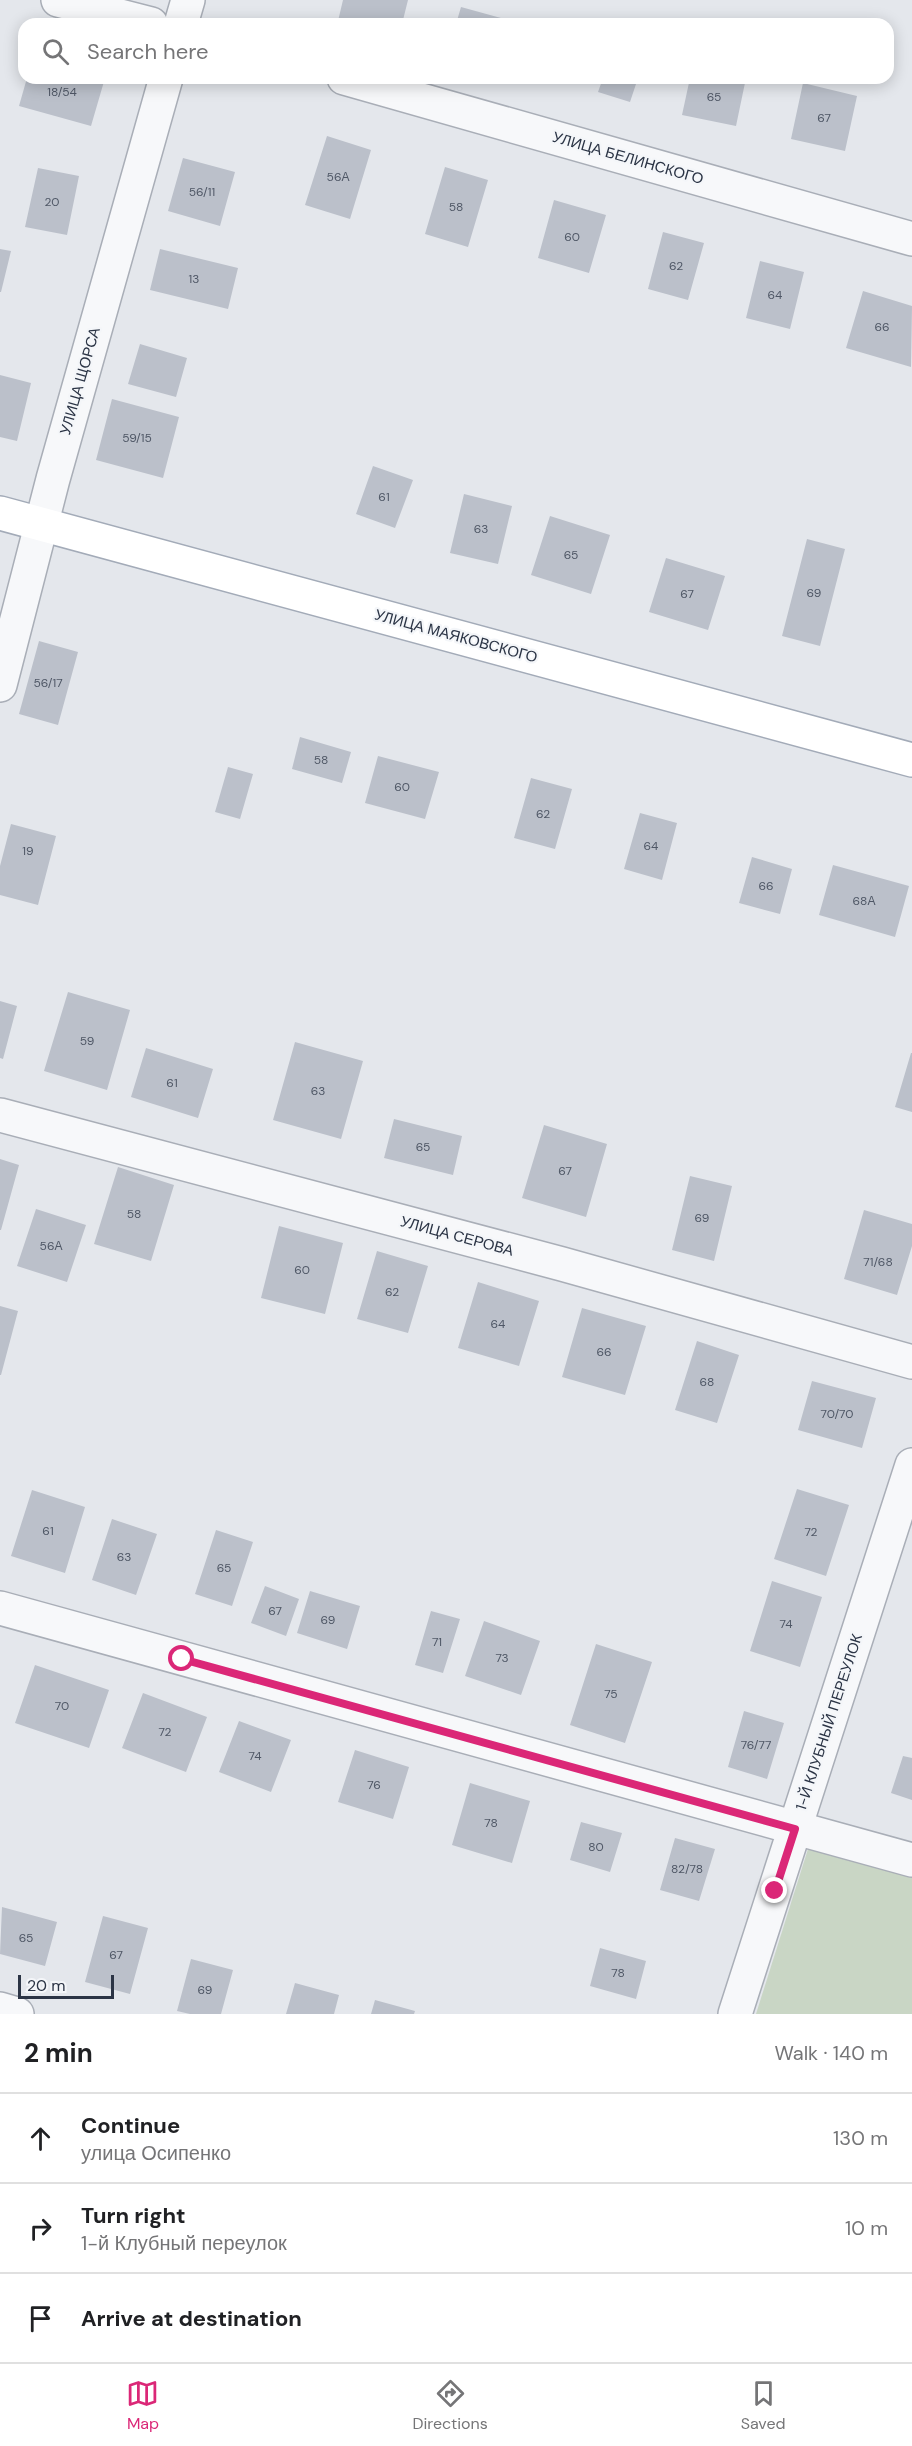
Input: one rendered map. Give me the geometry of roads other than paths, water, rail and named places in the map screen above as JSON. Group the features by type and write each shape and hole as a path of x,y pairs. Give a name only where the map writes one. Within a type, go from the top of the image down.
{"main road":[{"name":"УЛИЦА МАЯКОВСКОГО","path":"0,513 912,760"}],"street":[{"path":"58,0 128,18"},
{"path":"183,18 188,0"},
{"name":"УЛИЦА ЩОРСА","path":"0,685 41,523 164,84"},
{"name":"УЛИЦА БЕЛИНСКОГО","path":"365,84 912,239"},
{"name":"УЛИЦА СЕРОВА","path":"0,1115 539,1258 912,1362"},
{"name":"1-Й КЛУБНЫЙ ПЕРЕУЛОК","path":"735,2014 912,1465"},
{"path":"0,1608 912,1860"},
{"path":"0,2009 17,2014"}]}
